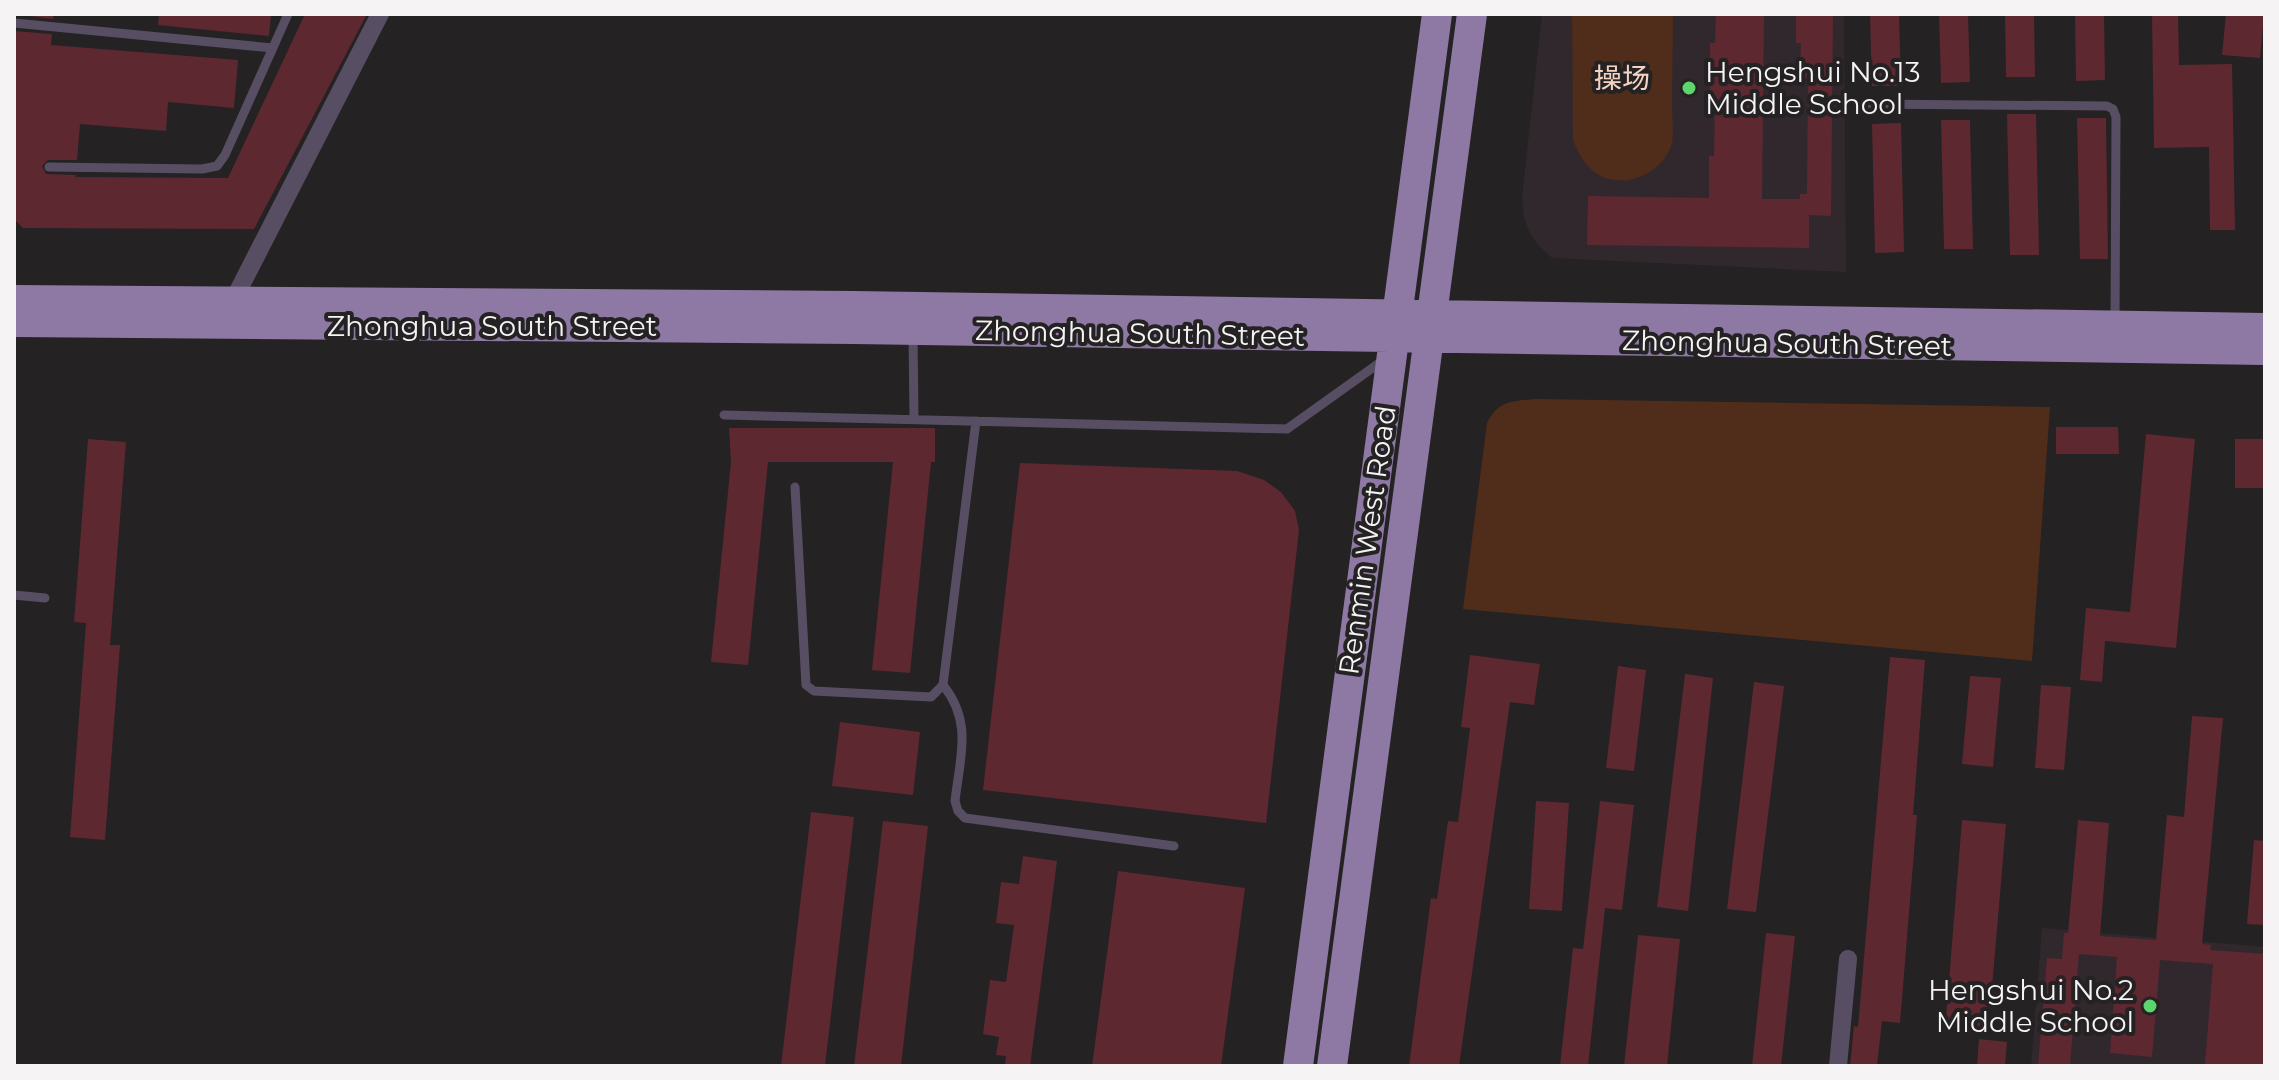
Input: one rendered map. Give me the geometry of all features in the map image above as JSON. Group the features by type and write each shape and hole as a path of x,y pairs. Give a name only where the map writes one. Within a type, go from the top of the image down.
{"main road":[{"name":"Renmin West Road","path":"1298,1066 1437,14"},
{"name":"Renmin West Road","path":"1332,1066 1472,14"},
{"name":"Zhonghua South Street","path":"14,300 822,306 1394,335"},
{"name":"Zhonghua South Street","path":"14,322 1394,335 1430,326 2265,328"},
{"name":"Zhonghua South Street","path":"1430,326 2265,350"}],"street":[{"path":"233,301 380,14"},
{"path":"1838,1066 1848,959"}],"lane":[{"path":"49,167 202,169 217,166 225,155 288,14"},
{"path":"14,23 273,48"},
{"path":"1871,104 2107,106 2113,109 2116,117 2115,326"},
{"path":"913,330 914,419"},
{"path":"724,415 1287,429 1394,335"},
{"path":"795,487 806,685 814,691 931,697 943,685 976,421"},
{"path":"14,595 45,598"},
{"path":"943,685 956,702 963,724 955,801 958,811 965,818 1174,846"}],"shaded area":[{"name":"Hengshui No.13 Middle School","path":"1542,14 1844,14 1846,272 1552,258 1529,231 1522,198"},
{"name":"Hengshui No.2 Middle School","path":"2042,928 2265,947 2265,1066 2031,1066"}],"green space":[{"name":"操场","path":"1572,14 1673,14 1672,143 1663,160 1650,172 1624,180 1600,176 1588,166 1576,147 1573,140"},
{"path":"1536,399 2050,407 2032,661 1463,609 1487,423 1501,406"}],"building":[{"path":"14,14 54,14 53,19"},
{"path":"159,14 271,14 269,36 158,25"},
{"path":"305,14 367,14 254,229 23,228 14,219 14,31 52,34 51,45 238,60 234,108 168,102 166,131 80,124 77,160 48,160 42,166 46,174 75,177 228,178"},
{"path":"1716,14 1764,14 1762,199 1800,199 1800,194 1807,194 1808,78 1800,78 1801,43 1796,43 1796,14 1833,14 1831,216 1809,215 1809,248 1587,245 1588,196 1709,198 1709,156 1714,156 1715,95 1710,95 1710,43 1715,43"},
{"path":"1870,14 1899,14 1901,86 1872,86"},
{"path":"1939,14 1968,14 1970,82 1941,83"},
{"path":"2005,14 2034,14 2035,77 2006,77"},
{"path":"2075,14 2104,14 2105,80 2076,81"},
{"path":"2152,14 2178,14 2179,65 2232,64 2235,230 2210,230 2209,147 2154,148"},
{"path":"2226,14 2264,14 2260,58 2222,55"},
{"path":"2007,114 2036,114 2039,255 2010,255"},
{"path":"2077,118 2106,118 2108,259 2080,259"},
{"path":"1941,120 1970,120 1973,249 1944,249"},
{"path":"1901,123 1904,252 1875,253 1872,124"},
{"path":"2056,427 2118,427 2119,454 2056,454"},
{"path":"729,428 935,428 935,462 931,462 910,673 872,670 893,462 768,462 748,665 711,662 731,462"},
{"path":"2146,434 2195,439 2176,648 2105,641 2102,682 2080,680 2086,608 2130,612"},
{"path":"88,439 126,442 110,645 120,645 105,840 70,837 86,623 74,622"},
{"path":"2235,439 2265,439 2265,488 2235,488"},
{"path":"1020,463 1237,471 1264,480 1281,492 1295,511 1299,530 1266,823 983,790"},
{"path":"1470,655 1540,664 1534,705 1510,702 1459,1066 1409,1066 1431,898 1437,899 1448,821 1458,822 1470,728 1461,727"},
{"path":"1890,657 1925,660 1913,815 1917,815 1900,1023 1882,1021 1877,1066 1850,1066 1854,1026 1858,1027"},
{"path":"1618,666 1646,670 1634,771 1606,768"},
{"path":"1685,674 1713,678 1688,911 1657,907"},
{"path":"1970,676 2001,678 1993,767 1962,764"},
{"path":"1754,682 1784,686 1756,912 1727,909"},
{"path":"2041,685 2071,687 2064,770 2035,768"},
{"path":"2192,716 2223,718 2202,944 2211,945 2210,950 2265,954 2265,1066 2205,1064 2213,964 2160,960 2152,1057 2110,1053 2117,957 2079,954 2070,1066 2038,1066 2047,958 2062,959 2064,933 2068,933 2078,820 2109,823 2100,936 2156,940 2167,815 2184,817"},
{"path":"840,722 920,732 913,795 832,786"},
{"path":"1536,801 1569,803 1562,911 1529,909"},
{"path":"1600,801 1634,805 1622,910 1605,908 1588,1066 1560,1066 1573,948 1583,949"},
{"path":"811,812 854,817 825,1066 781,1066"},
{"path":"1962,820 2006,824 1988,1034 1945,1030"},
{"path":"883,821 928,826 901,1066 854,1066"},
{"path":"2254,840 2265,841 2265,925 2247,924"},
{"path":"1023,856 1057,861 1030,1066 1005,1066 1006,1056 996,1055 999,1037 983,1034 990,980 1006,982 1014,925 996,923 1001,882 1019,884"},
{"path":"1118,871 1245,888 1221,1066 1092,1066"},
{"path":"1766,933 1795,936 1781,1066 1752,1066"},
{"path":"1638,935 1680,939 1667,1066 1624,1066"},
{"path":"1979,1039 2007,1042 2005,1066 1977,1066"}],"place":[{"name":"Hengshui No.13 Middle School","path":"1689,88"},
{"name":"Hengshui No.2 Middle School","path":"2150,1006"}]}
